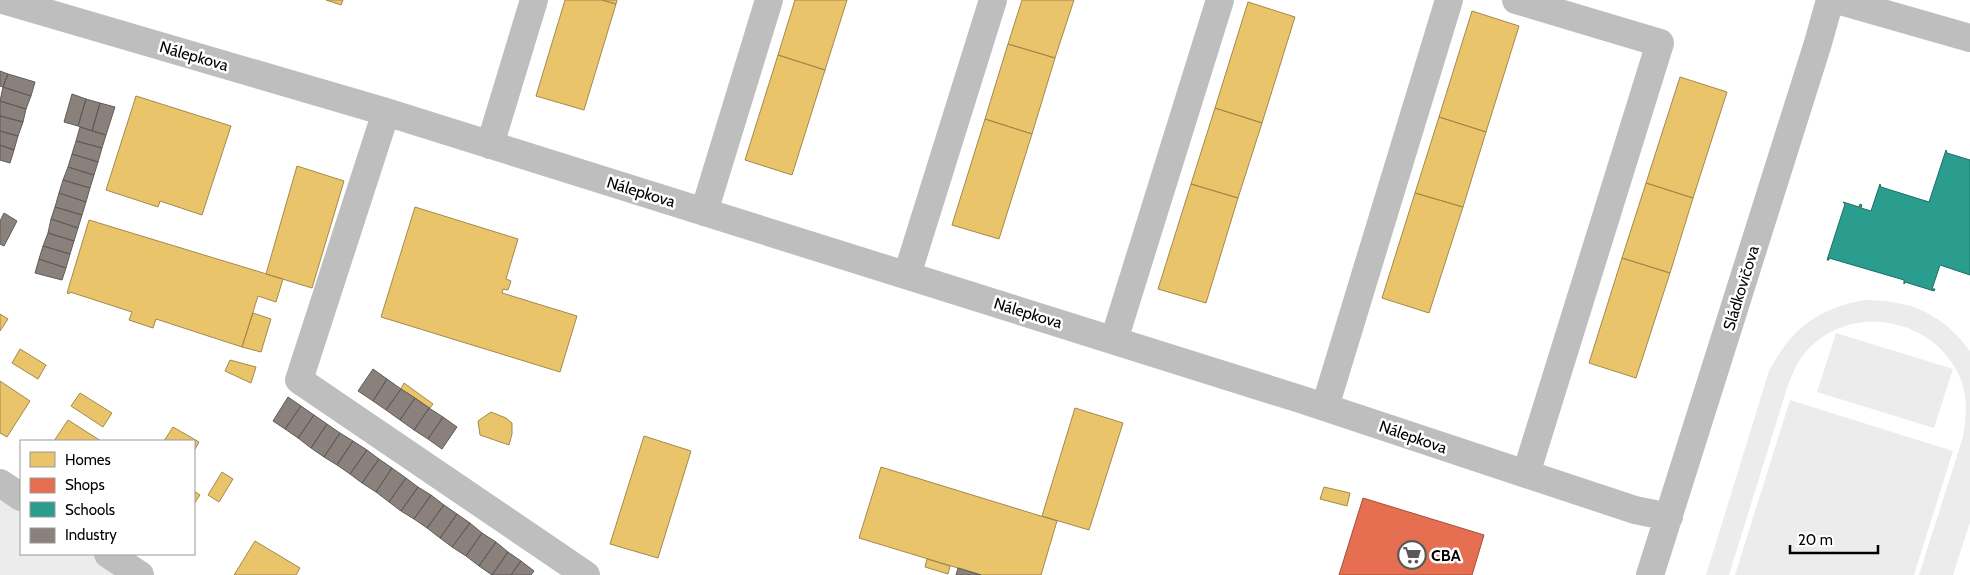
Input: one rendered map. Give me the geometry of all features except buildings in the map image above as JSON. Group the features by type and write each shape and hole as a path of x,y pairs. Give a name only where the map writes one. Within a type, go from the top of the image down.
{"street":[{"name":"Nálepkova","path":"3,0 386,112 1325,407 1635,510 1669,517"},
{"path":"490,145 534,0"},
{"path":"704,212 769,0"},
{"path":"907,276 993,0"},
{"path":"1114,340 1220,0"},
{"path":"1325,407 1449,0"},
{"path":"1516,0 1660,43 1526,474"},
{"name":"Sládkovičova","path":"1650,575 1815,53 1830,0"},
{"path":"1837,0 1970,38"},
{"path":"386,112 299,380 586,575"},
{"path":"0,483 20,496"},
{"path":"110,555 140,575"}],"shaded area":[{"path":"1864,300 1896,303 1924,311 1948,327 1970,351 1970,522 1953,575 1919,575 1963,437 1966,401 1961,380 1949,359 1933,342 1912,330 1890,323 1867,322 1844,326 1822,337 1801,358 1787,388 1729,575 1706,575 1769,371 1777,356 1796,332 1819,315 1847,304"},
{"path":"1836,333 1953,369 1934,428 1817,392"},
{"path":"1790,400 1953,451 1914,575 1735,575"},
{"path":"0,483 20,496 20,555 110,555 140,575 0,575"}],"place":[{"name":"CBA","path":"1412,555"}]}
